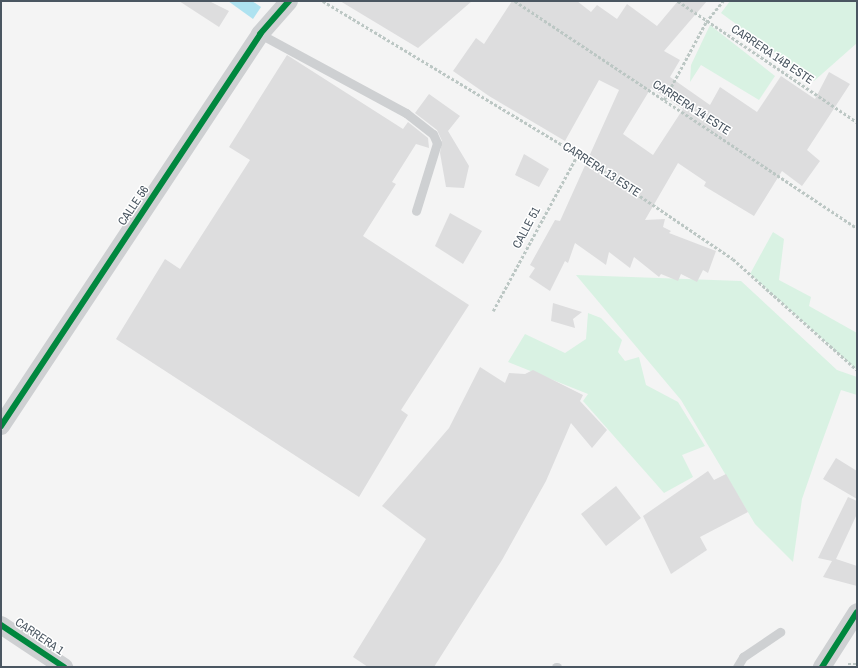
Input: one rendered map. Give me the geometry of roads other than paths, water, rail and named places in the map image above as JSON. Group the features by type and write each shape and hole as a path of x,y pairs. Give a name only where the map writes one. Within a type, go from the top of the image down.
{"street":[{"name":"CALLE 56","path":"1,426 260,34 285,2"},
{"path":"822,667 857,612"},
{"name":"CARRERA 1","path":"1,625 64,667"}],"lane":[{"path":"260,34 406,113 432,134 437,143 416,211"},
{"path":"737,667 743,657 780,632"}],"water":[{"path":"228,1 252,1 261,7 253,19"}]}
